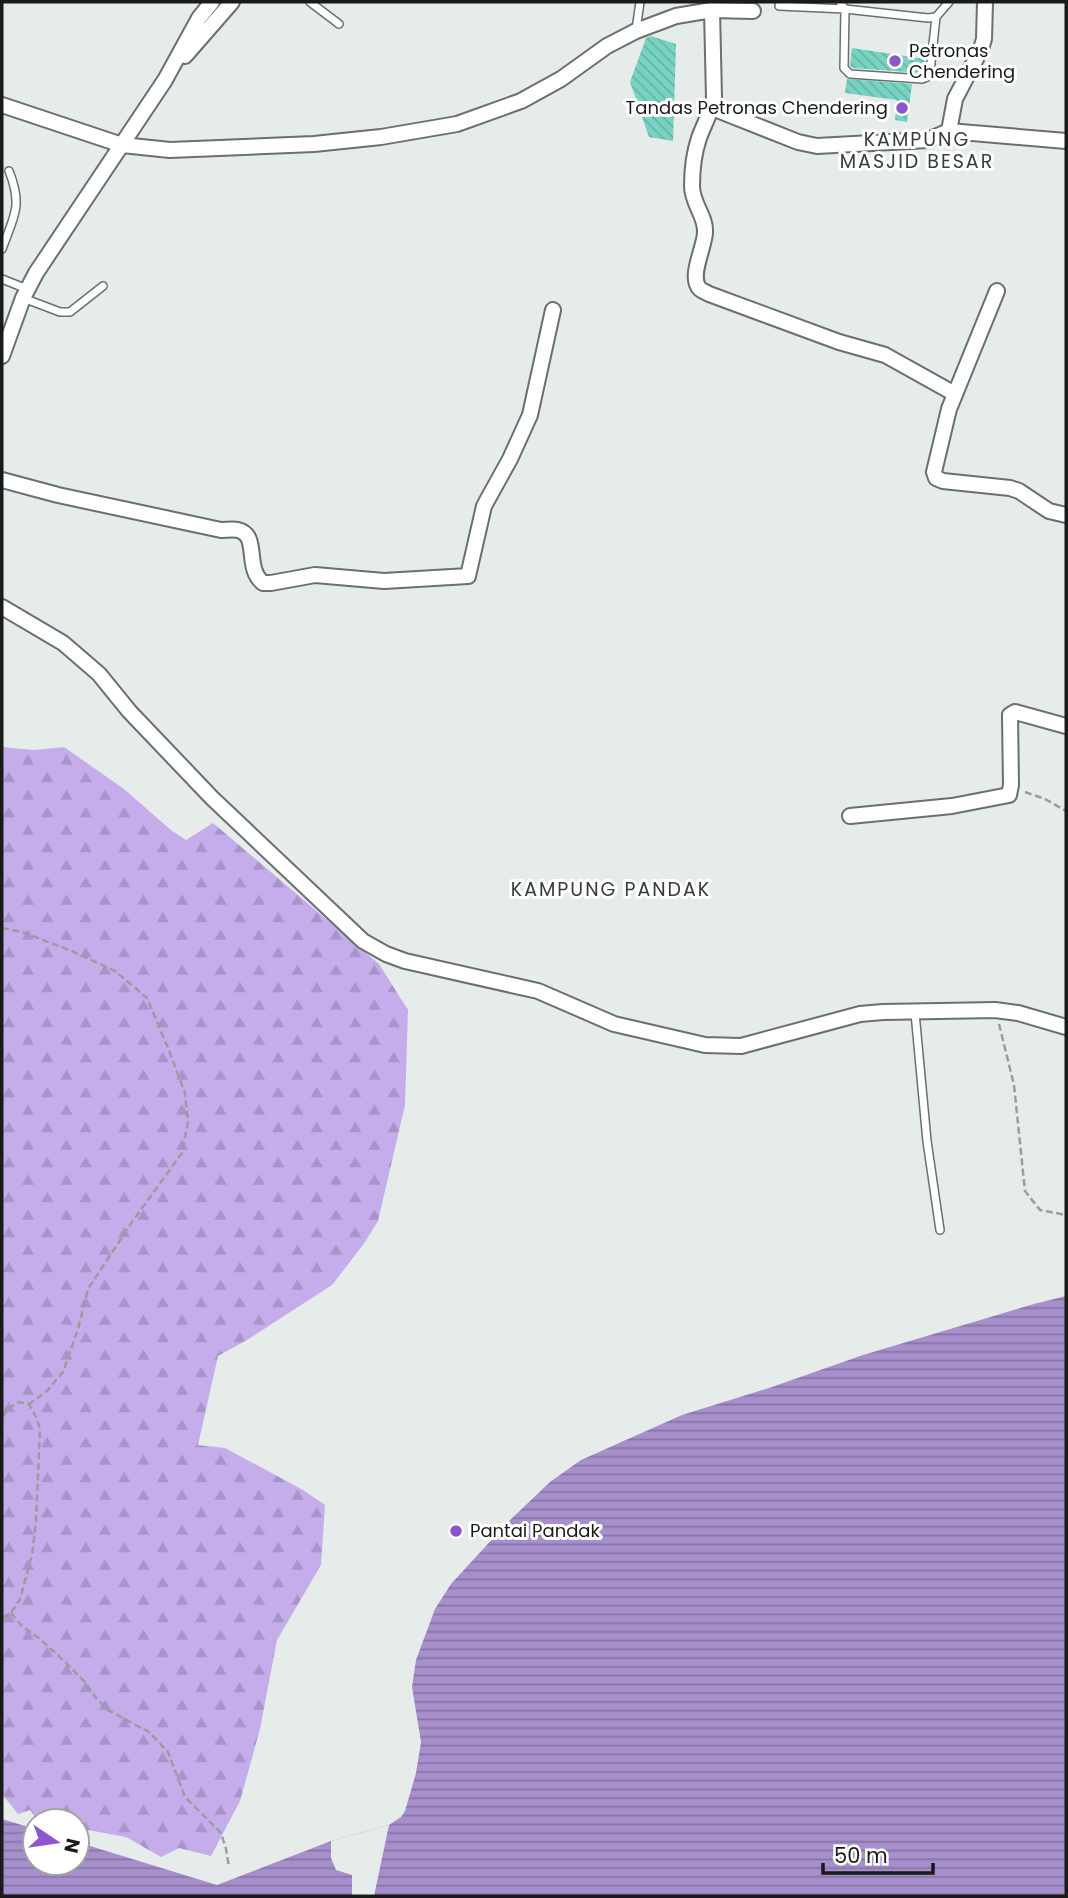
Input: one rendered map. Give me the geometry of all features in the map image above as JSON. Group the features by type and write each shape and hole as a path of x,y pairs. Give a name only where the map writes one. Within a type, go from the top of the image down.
{"street":[{"path":"2,356 25,294 36,273 165,80 199,18 212,2"},
{"path":"165,80 232,2"},
{"path":"949,131 955,99 984,39 985,2"},
{"path":"2,105 122,145 170,150 314,144 381,137 457,124 522,101 561,79 607,46 677,9 753,11"},
{"path":"712,10 712,108 695,150 692,188 705,224 705,235 695,272 699,289 839,342 885,355 955,394"},
{"path":"712,108 798,142 817,146 928,140 949,131 1066,141"},
{"path":"997,291 955,394 934,472 936,478 943,481 1019,491 1049,511 1066,515"},
{"path":"2,480 58,495 221,530 239,530 250,542 253,572 262,583 315,575 384,581 468,576 484,506 530,415 553,310"},
{"path":"2,607 63,643 99,674 129,711 212,799 363,941 386,954 405,961 538,991 614,1024 705,1045 741,1046 860,1014 995,1010 1018,1013 1066,1027"},
{"path":"850,816 939,807 1009,795 1010,715 1015,712 1066,726"}],"lane":[{"path":"310,2 339,24"},
{"path":"636,31 640,2"},
{"path":"842,5 844,68 849,74 922,79 930,72 936,17 948,2"},
{"path":"779,5 842,5 936,17"},
{"path":"2,249 17,206 17,190 9,171"},
{"path":"2,279 60,312 70,312 103,286"},
{"path":"915,1013 927,1141 940,1230"}],"path":[{"path":"1009,795 1027,792 1066,811"},
{"path":"2,928 22,932 72,951 115,971 147,998 185,1093 188,1122 182,1153 88,1289 63,1372 47,1391 29,1404 19,1402 9,1408 2,1417"},
{"path":"995,1010 1014,1085 1025,1191 1040,1210 1066,1215"},
{"path":"2,1618 11,1613 20,1599 32,1555 40,1430 29,1404"},
{"path":"11,1613 22,1626 62,1658 108,1710 149,1732 168,1752 185,1797 221,1833 229,1867"}],"green space":[{"path":"2,747 34,750 64,747 124,789 186,840 213,823 379,964 408,1010 405,1105 378,1221 363,1245 332,1285 218,1356 198,1445 225,1448 303,1490 325,1505 321,1565 277,1640 260,1729 240,1801 211,1856 179,1848 161,1857 126,1837 91,1831 91,1807 21,1807 21,1813 18,1814 2,1794"}],"shaded area":[{"path":"1066,1296 1066,1896 2,1896 2,1819 21,1825 21,1877 91,1877 91,1846 217,1885 331,1841 389,1825 405,1811 416,1773 421,1742 412,1687 416,1660 435,1609 451,1584 507,1523 550,1482 581,1460 682,1415 863,1355"}],"pier":[{"path":"389,1825 374,1896 352,1896 352,1875 336,1870 331,1858 331,1841"}],"building":[{"path":"651,36 676,44 673,141 649,137 630,82 646,38"},
{"path":"852,48 925,59 924,70 921,73 853,68 850,66"},
{"path":"847,79 912,84 907,122 895,120 897,100 845,93"}],"place":[{"name":"Petronas Chendering","path":"895,61"},
{"name":"Tandas Petronas Chendering","path":"902,108"},
{"name":"Pantai Pandak","path":"456,1531"}],"district":[{"name":"KAMPUNG MASJID BESAR","path":"917,150"},
{"name":"KAMPUNG PANDAK","path":"611,889"}]}
